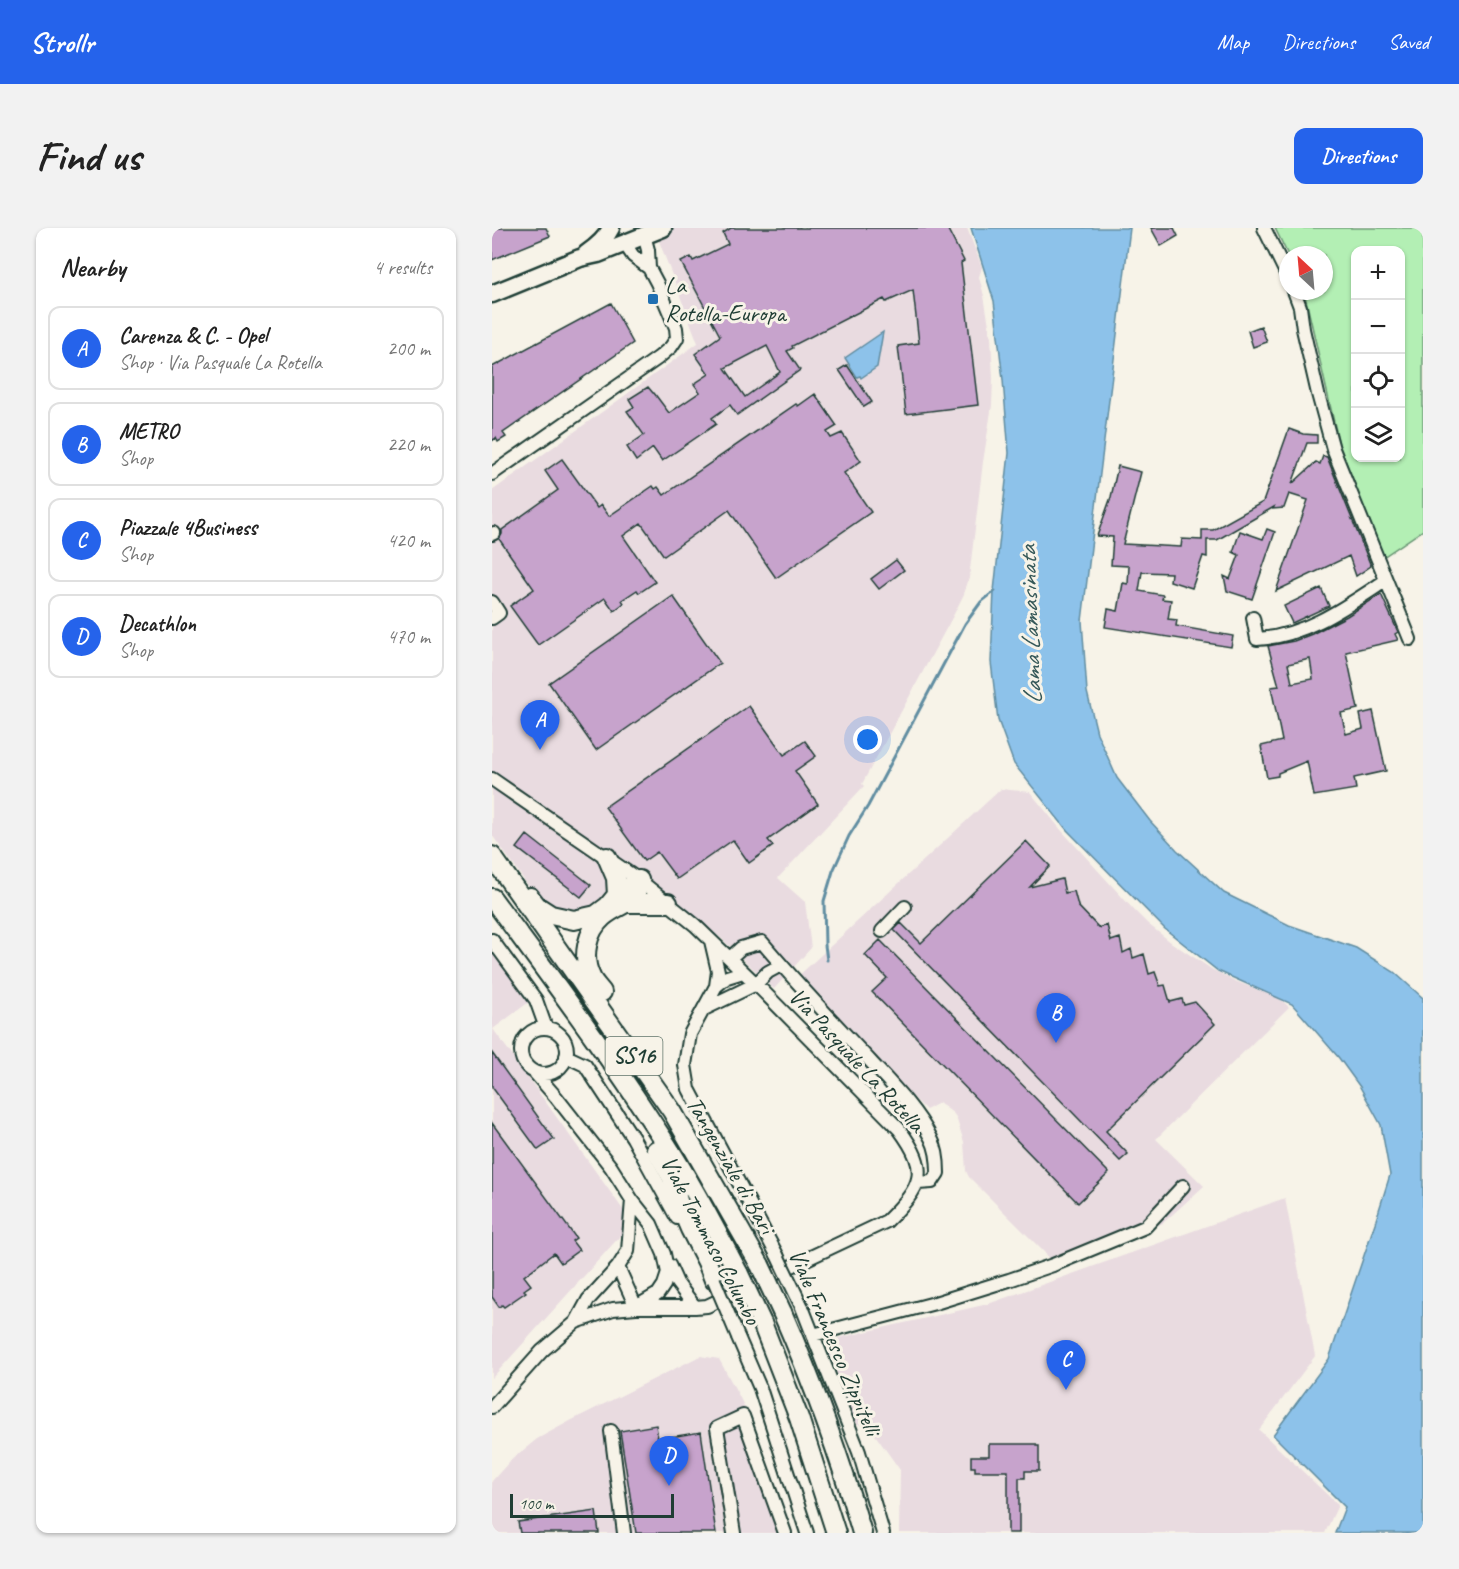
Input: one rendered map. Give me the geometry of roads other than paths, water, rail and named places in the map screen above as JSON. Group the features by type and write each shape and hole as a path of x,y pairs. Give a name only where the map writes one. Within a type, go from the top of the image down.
{"highway":[{"path":"492,848 537,906 550,915 574,920 596,915 622,899 635,897 639,880"},
{"name":"Tangenziale di Bari","path":"492,856 672,1111 760,1265 783,1312 824,1413 862,1533"},
{"path":"607,858 622,899"},
{"name":"Tangenziale di Bari","path":"492,898 568,1000 673,1155 740,1274 799,1418 836,1533"},
{"path":"622,899 668,903"},
{"path":"619,1034 613,1008 591,976 586,962 589,936 603,917 622,899"},
{"path":"612,1064 618,1092 672,1178 678,1201 714,1280"}],"main road":[{"path":"580,258 597,246 611,228"},
{"path":"492,294 580,258 598,254 634,235 663,228"}],"street":[{"path":"1264,228 1279,259"},
{"path":"634,235 633,256 649,268"},
{"path":"492,474 631,378 670,347 677,338 676,328 649,268 648,250 634,235"},
{"path":"1297,300 1333,449 1410,639"},
{"path":"1253,618 1257,639 1273,639 1317,622 1344,608 1385,581"},
{"path":"492,602 500,613 492,618"},
{"name":"Via Pasquale La Rotella","path":"492,779 639,880 695,925 730,958 899,1129 911,1146 918,1162 918,1183"},
{"path":"882,931 905,907"},
{"path":"492,940 536,1000 546,1028"},
{"path":"711,941 718,971 716,986"},
{"path":"576,1322 613,1309 707,1306 887,1221 908,1200 918,1183 932,1182 938,1173 938,1156 932,1139 920,1119 762,942 741,948 730,958"},
{"path":"704,1009 756,984 768,972 781,965"},
{"path":"716,986 727,977 743,972"},
{"name":"Viale Francesco Zippitelli","path":"716,986 690,1034 685,1065 689,1089 802,1307 859,1452 883,1533"},
{"path":"556,1097 554,1080 556,1071 564,1062 567,1048 560,1035 553,1030 539,1029 526,1036 522,1042 520,1049 524,1063 556,1097 651,1224 677,1283 694,1307"},
{"name":"Viale Tommaso Columbo","path":"566,1056 585,1065 633,1138 714,1280 760,1388 807,1533"},
{"path":"535,1073 556,1071"},
{"path":"813,1335 935,1303 1053,1265 1145,1227 1183,1186"},
{"path":"492,1407 542,1351 576,1322 588,1300 618,1267 628,1251 632,1200"},
{"path":"636,1307 658,1294 664,1285 668,1273 664,1254"},
{"path":"618,1267 636,1307"},
{"path":"734,1533 717,1428 743,1416 785,1533"},
{"path":"611,1431 624,1533"}],"water":[{"name":"Lama Lamasinata","path":"971,228 1130,228 1082,621 1087,692 1097,733 1117,778 1150,821 1177,850 1224,893 1289,925 1356,948 1394,972 1423,998 1423,1533 1335,1533 1345,1507 1273,1435 1329,1359 1390,1175 1381,1125 1360,1087 1339,1058 1292,1004 1218,971 1165,929 1067,830 1014,764 998,720 991,662 994,591 1009,453 994,301"},
{"path":"883,332 877,367 861,378 857,377 845,358"}],"waterway":[{"path":"827,960 824,901 833,871 849,836 868,806 965,624 981,602 995,591"}],"place":[{"name":"La Rotella-Europa","path":"653,299"},
{"name":"Carenza & C. - Opel","path":"540,750"},
{"name":"METRO","path":"1056,1043"},
{"name":"Piazzale 4Business","path":"1066,1390"},
{"name":"Decathlon","path":"669,1486"}]}
